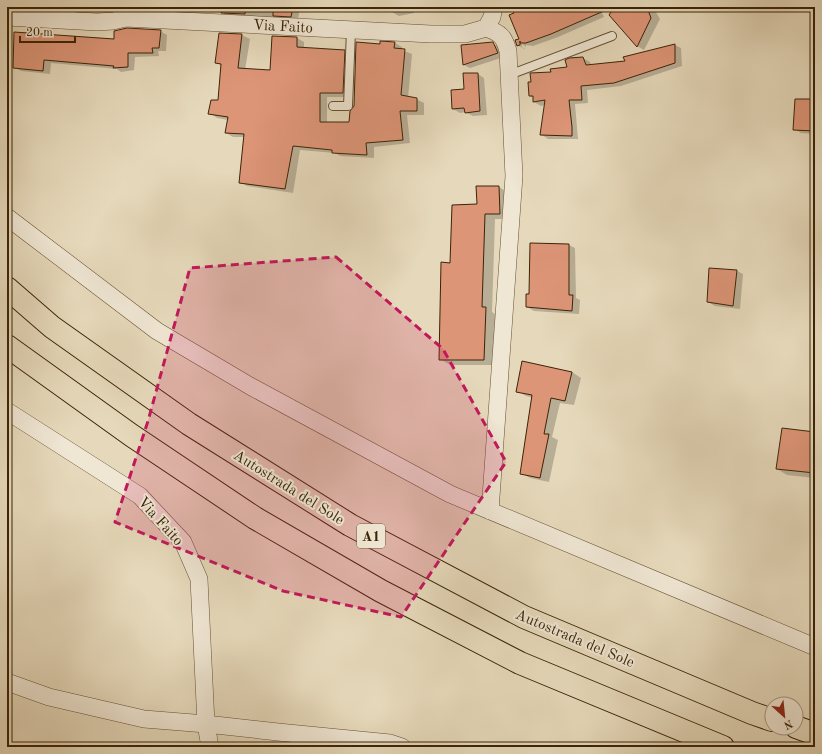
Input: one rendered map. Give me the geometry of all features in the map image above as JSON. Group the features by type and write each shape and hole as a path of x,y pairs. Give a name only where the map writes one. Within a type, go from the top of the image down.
{"highway":[{"name":"Autostrada del Sole","path":"7,288 52,327 189,424 350,525 524,617 764,717"},
{"path":"7,346 131,436 255,518 381,591 520,663 723,747"},
{"path":"804,731 815,734"}],"street":[{"path":"490,511 514,176 508,51 505,40 498,32 486,28 492,16 494,7"},
{"name":"Via Faito","path":"7,17 72,14 97,22 113,21 139,13 351,30 455,34 471,33 486,28"},
{"path":"7,217 157,331 250,386 450,494 815,647"},
{"name":"Via Faito","path":"7,411 140,496 183,542 198,579 206,724 210,747"},
{"path":"7,682 49,697 144,719 390,743 402,747"}],"lane":[{"path":"332,106 348,106 351,30"},
{"path":"509,75 612,36"}],"highlighted area":[{"path":"336,257 443,349 506,462 401,617 283,591 115,522 148,421 190,268"}],"building":[{"path":"222,7 246,7 245,14 221,13"},
{"path":"273,7 293,7 291,17 273,16"},
{"path":"511,7 613,7 551,34 526,43 520,43 520,45 517,46 515,40 519,39 509,15 514,13"},
{"path":"614,7 647,7 651,18 637,47 609,15"},
{"path":"127,28 161,30 159,48 152,48 153,53 128,53 128,67 113,68 114,66 44,60 43,71 13,68 14,32 114,39 114,31"},
{"path":"219,33 242,34 238,68 270,70 272,36 297,37 297,47 345,50 343,93 320,93 320,122 349,122 350,111 354,106 356,42 380,44 380,41 395,42 394,48 405,49 401,95 417,98 417,111 400,111 403,140 366,143 367,155 332,153 332,150 293,146 285,189 239,183 244,134 225,133 228,117 208,114 211,100 218,100 221,64 215,63"},
{"path":"493,42 498,53 463,65 461,45"},
{"path":"675,44 675,63 614,83 581,86 582,100 569,100 572,136 540,135 545,100 533,102 533,96 529,96 528,82 531,82 530,73 551,72 550,69 567,67 565,60 569,58 583,57 586,65 625,61 623,57"},
{"path":"463,73 478,73 480,111 465,113 464,108 452,109 451,90 464,89"},
{"path":"795,99 815,99 815,131 793,130"},
{"path":"476,186 499,186 500,214 485,214 482,307 486,307 484,360 439,360 441,262 450,263 452,205 477,204"},
{"path":"530,243 569,244 569,295 573,295 572,311 526,307 526,294 529,294"},
{"path":"709,268 737,270 733,306 707,302"},
{"path":"522,361 572,372 565,401 551,398 544,434 549,434 540,478 520,474 532,395 516,392"},
{"path":"782,428 815,432 815,473 776,469"}]}
